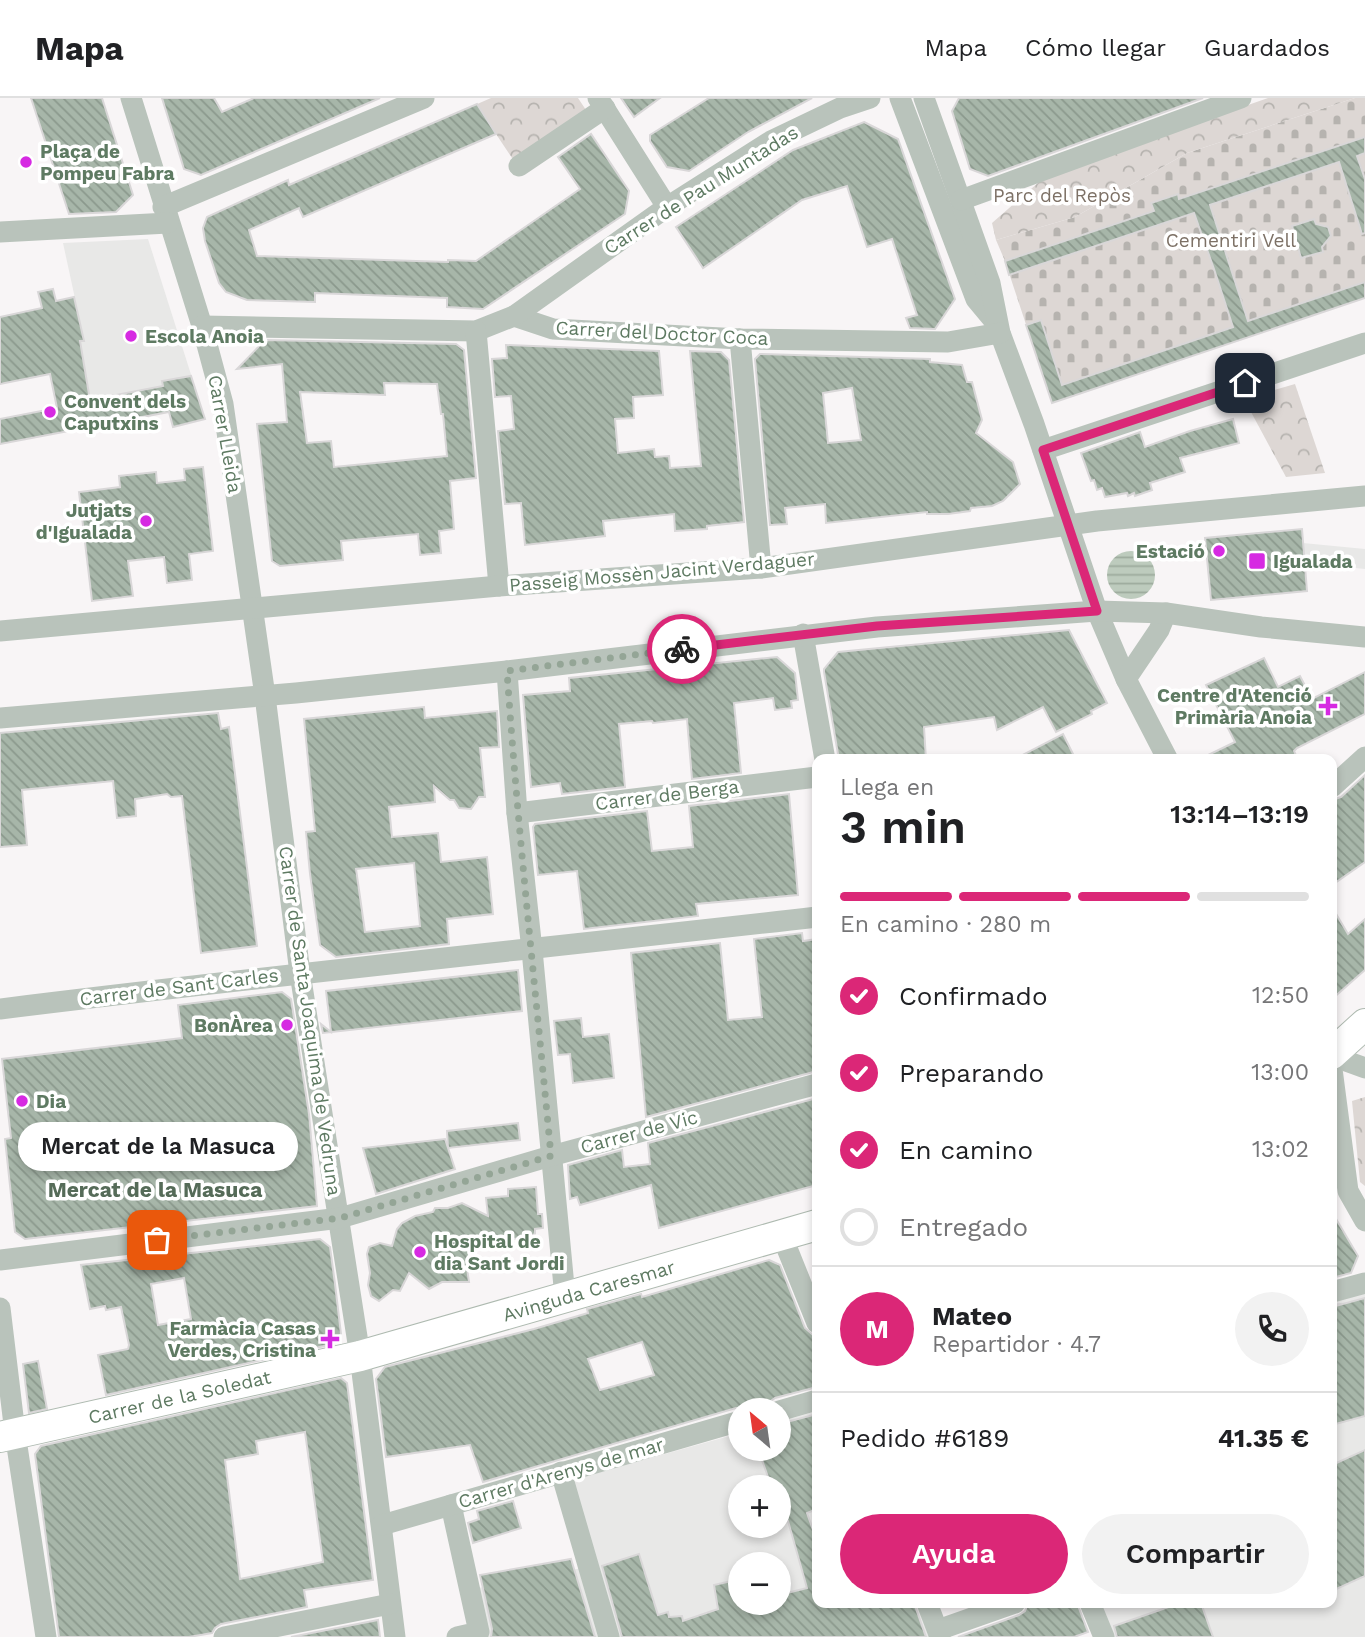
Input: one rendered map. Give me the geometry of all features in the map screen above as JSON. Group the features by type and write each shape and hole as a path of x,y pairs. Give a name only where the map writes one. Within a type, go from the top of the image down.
{"street":[{"name":"Carrer Lleida","path":"131,98 202,326 223,404 265,696"},
{"path":"0,232 166,215 424,98"},
{"name":"Carrer de Pau Muntadas","path":"514,316 667,207 771,141 841,108 870,98"},
{"path":"900,98 975,299 998,329"},
{"path":"924,98 989,283 998,329 1043,450 1097,611 1126,679 1165,754"},
{"path":"961,201 1241,98"},
{"path":"519,166 602,103 667,207"},
{"path":"540,295 550,307 553,329"},
{"path":"202,326 476,331 514,316"},
{"name":"Carrer del Doctor Coca","path":"514,316 553,329 740,339 948,342 998,329"},
{"path":"476,331 499,586"},
{"path":"740,339 761,568"},
{"path":"1043,450 1365,343"},
{"name":"Passeig Mossèn Jacint Verdaguer","path":"0,631 499,586 761,568 1097,521 1365,496"},
{"path":"0,718 265,696 507,671 803,634 1097,611 1166,613 1261,627 1365,637"},
{"path":"1126,679 1159,630 1166,613"},
{"path":"803,634 824,754"},
{"path":"507,671 517,813 565,1297"},
{"name":"Carrer de Santa Joaquima de Vedruna","path":"265,696 300,972 360,1356 395,1637"},
{"path":"1337,782 1365,757"},
{"name":"Carrer de Berga","path":"517,813 812,778"},
{"name":"Carrer de Sant Carles","path":"0,1009 300,972 532,950 812,918"},
{"path":"1337,1050 1365,1024"},
{"path":"1337,1057 1365,1068"},
{"name":"Carrer de Vic","path":"0,1259 340,1218 551,1156 812,1085"},
{"path":"1337,1107 1348,1191 1365,1220"},
{"name":"Avinguda Caresmar","path":"360,1356 812,1227"},
{"path":"782,1236 812,1311"},
{"path":"1337,1291 1365,1283"},
{"path":"0,1308 8,1435 46,1637"},
{"name":"Carrer de la Soledat","path":"8,1435 360,1356"},
{"path":"791,1407 812,1401"},
{"name":"Carrer d'Arenys de mar","path":"382,1525 728,1424"},
{"path":"561,1472 609,1637"},
{"path":"451,1505 479,1632 457,1637"},
{"path":"224,1637 390,1604"},
{"path":"929,1608 939,1634 1003,1608"},
{"path":"1092,1608 1104,1637"}],"shaded area":[{"name":"Escola Anoia","path":"148,239 201,406 71,431 54,347 84,340 63,243"},
{"path":"1303,543 1365,549 1365,569 1305,563"},
{"path":"1131,551 1148,558 1155,575 1148,592 1131,599 1114,592 1107,575 1114,558"},
{"path":"1365,1286 1365,1637 1097,1637 1087,1608 1337,1608 1337,1294"},
{"path":"812,1412 812,1608 922,1608 933,1637 487,1637 473,1589 582,1568 561,1483 728,1436 728,1461 791,1461 791,1419"}],"green space":[{"path":"491,98 578,98 588,113 514,161 475,105"},
{"name":"Parc del Repòs","path":"1268,98 1355,98 1187,153 1075,217 996,240 992,223 1046,176"},
{"name":"Cementiri Vell","path":"1355,98 1365,98 1365,298 1052,403 996,240 1075,217 1187,153"},
{"path":"1295,384 1325,473 1286,477 1244,399"},
{"path":"1365,1097 1365,1186 1360,1182 1352,1101"}],"building":[{"path":"31,98 102,98 133,195 116,212 69,214"},
{"path":"162,98 214,98 222,112 254,98 380,98 201,175 184,169"},
{"path":"621,98 660,98 634,117"},
{"path":"709,98 812,98 748,132 689,171 667,167 650,141 650,135"},
{"path":"959,98 1203,98 988,176 970,169 952,111"},
{"path":"477,104 496,134 303,217 299,208 249,230 257,256 476,261 580,189 558,157 591,134 629,191 625,214 483,309 447,307 447,298 315,293 315,302 247,300 226,292 219,283 205,241 203,228 207,217 288,180 289,185"},
{"path":"864,122 898,139 955,299 935,329 910,328 906,318 917,315 892,239 867,247 847,186 802,200 703,268 676,227 793,150"},
{"path":"1365,137 1365,153 1357,156 1365,179 1365,233 1362,234 1339,162 1210,205 1248,321 1365,282 1365,298 1052,403 1026,325 1041,320 1062,385 1233,327 1214,269 1194,213 1009,275 1005,261 1154,211 1151,203 1178,194 1179,199"},
{"path":"1314,219 1316,224 1328,227 1331,236 1322,247 1323,252 1301,258 1292,226"},
{"path":"53,289 56,301 74,297 84,341 80,341 90,400 163,386 162,381 191,376 205,419 173,427 169,412 0,444 0,419 57,408 50,374 0,384 0,317 42,308 38,292"},
{"path":"265,340 456,344 464,350 476,478 450,481 454,529 439,531 441,553 420,555 418,534 341,541 343,560 280,566 272,561 257,424 287,422 282,364 237,369","holes":["384,383 437,384 447,456 334,467 331,441 307,443 300,392 385,395"]},
{"path":"506,345 659,351 663,395 633,397 634,418 615,419 618,453 654,449 655,457 669,456 670,468 701,466 690,351 721,352 729,360 744,522 707,526 707,529 675,531 674,514 603,521 605,536 525,545 521,503 505,504 498,431 514,429 511,396 495,397 492,359 507,358"},
{"path":"760,354 930,359 930,362 962,365 967,382 972,382 982,420 976,433 1013,462 1020,484 1003,501 992,506 971,508 970,511 948,514 927,512 826,523 825,504 785,508 787,524 770,525 755,359","holes":["852,388 861,440 828,443 823,393"]},
{"path":"1233,419 1239,443 1180,458 1185,472 1150,483 1152,490 1135,496 1134,493 1128,496 1127,493 1105,497 1102,488 1097,490 1094,480 1091,481 1081,453 1140,432 1145,447"},
{"name":"Jutjats d'Igualada","path":"203,467 213,551 189,554 192,580 167,583 164,557 128,561 133,596 92,601 79,492 120,487 119,476 156,472 157,483 185,480 184,469"},
{"path":"1302,529 1307,591 1211,600 1205,538"},
{"path":"1069,630 1107,703 1091,711 1092,714 1056,732 1043,707 997,730 994,717 924,727 926,754 838,754 824,669 838,652"},
{"path":"777,657 795,673 798,700 791,701 792,708 775,710 773,698 734,703 741,773 692,779 687,719 652,721 619,724 625,787 562,794 560,783 531,787 523,695 570,691 569,678"},
{"path":"1264,658 1278,687 1300,676 1312,699 1365,672 1365,714 1297,748 1295,754 1210,754 1235,742 1206,685"},
{"path":"424,707 425,718 497,711 499,747 480,748 485,797 479,797 471,809 459,808 454,800 450,800 434,786 435,802 389,807 392,837 438,833 441,862 487,857 493,914 447,919 449,944 336,957 320,945 306,832 315,831 304,719","holes":["414,863 420,926 365,932 356,869"]},
{"path":"218,713 221,729 229,727 257,946 201,953 182,796 171,797 167,794 135,799 136,816 117,818 113,781 22,790 27,845 0,847 0,733"},
{"path":"1063,734 1073,754 1025,754"},
{"path":"1365,775 1365,862 1337,882 1337,798"},
{"path":"789,794 798,895 696,904 698,916 584,929 577,871 538,875 533,827 535,824 647,811 652,851 693,847 689,806"},
{"path":"1337,915 1348,934 1365,919 1365,970 1337,995"},
{"path":"802,933 803,941 812,940 812,1072 646,1117 631,953 720,943 728,1020 762,1017 754,939"},
{"path":"518,970 522,1011 323,1033 321,1024 331,1032 326,991"},
{"path":"282,992 291,999 309,1114 317,1206 25,1239 15,1232 5,1139 11,1138 2,1059 182,1038 178,1005"},
{"path":"581,1018 583,1037 609,1034 614,1078 573,1083 570,1054 558,1055 554,1021"},
{"path":"812,1099 812,1186 659,1228 651,1185 580,1205 577,1197 570,1199 568,1165 622,1150 624,1167 650,1164 648,1143"},
{"path":"518,1123 520,1140 448,1148 447,1131"},
{"path":"445,1139 455,1169 376,1194 363,1148"},
{"name":"Hospital de dia Sant Jordi","path":"536,1187 538,1214 542,1214 543,1228 535,1229 533,1237 481,1242 475,1246 467,1268 469,1282 442,1282 429,1289 409,1273 400,1291 393,1290 379,1301 371,1296 368,1285 369,1247 380,1243 392,1246 397,1229 402,1223 415,1216 433,1212 435,1208 448,1208 462,1203 488,1216 486,1198 508,1196 508,1189"},
{"path":"1337,1220 1358,1256 1351,1273 1337,1277"},
{"path":"320,1239 330,1247 341,1334 333,1344 106,1395 98,1355 128,1349 129,1345 121,1307 90,1309 81,1265","holes":["184,1278 191,1319 158,1325 151,1284"]},
{"path":"769,1260 780,1265 805,1328 812,1334 812,1388 775,1398 728,1398 728,1410 483,1482 470,1445 386,1457 376,1379 385,1367 534,1329 588,1313 587,1309 641,1294 642,1297","holes":["642,1342 654,1375 600,1390 588,1359"]},
{"path":"1365,1298 1365,1416 1337,1424 1337,1304"},
{"path":"38,1361 47,1409 29,1413 23,1364"},
{"path":"341,1378 347,1383 373,1580 304,1590 307,1607 221,1624 212,1633 189,1637 59,1637 35,1454 41,1446","holes":["305,1432 323,1562 240,1579 225,1460 258,1454 256,1441"]},
{"path":"812,1415 812,1511 807,1513 812,1527 812,1608 916,1608 926,1637 622,1637 602,1566 639,1554 658,1615 668,1612 669,1617 682,1616 683,1621 718,1609 714,1585 728,1582 728,1615 791,1615 791,1592 807,1588 791,1532 791,1475 767,1475 762,1461 791,1461 791,1421"},
{"path":"1365,1450 1365,1576 1337,1589 1337,1463"},
{"path":"513,1501 521,1528 473,1543 468,1523 479,1519 477,1511"},
{"path":"571,1559 595,1637 491,1637 492,1629 480,1575"},
{"path":"1026,1608 1079,1608 1088,1632 1074,1637 958,1637 1019,1615"},
{"path":"1166,1608 1203,1608 1213,1637 1117,1637 1114,1626"},
{"path":"378,1620 380,1637 291,1637"}],"way so far":[{"path":"157,1240 340,1218 551,1156 517,813 507,671 682,649"}],"place":[{"name":"Plaça de Pompeu Fabra","path":"26,162"},
{"name":"Escola Anoia","path":"131,336"},
{"name":"Convent dels Caputxins","path":"50,412"},
{"name":"Jutjats d'Igualada","path":"146,521"},
{"name":"Estació","path":"1219,551"},
{"name":"Igualada","path":"1257,561"},
{"name":"Centre d'Atenció Primària Anoia","path":"1328,706"},
{"name":"BonÀrea","path":"287,1025"},
{"name":"Dia","path":"22,1101"},
{"name":"Mercat de la Masuca","path":"157,1240"},
{"name":"Hospital de dia Sant Jordi","path":"420,1252"},
{"name":"Farmàcia Casas Verdes, Cristina","path":"330,1339"}],"district":[{"name":"Mercat de la Masuca","path":"155,1189"}],"route":[{"path":"682,649 877,626 1097,611 1043,450 1245,383"}]}
